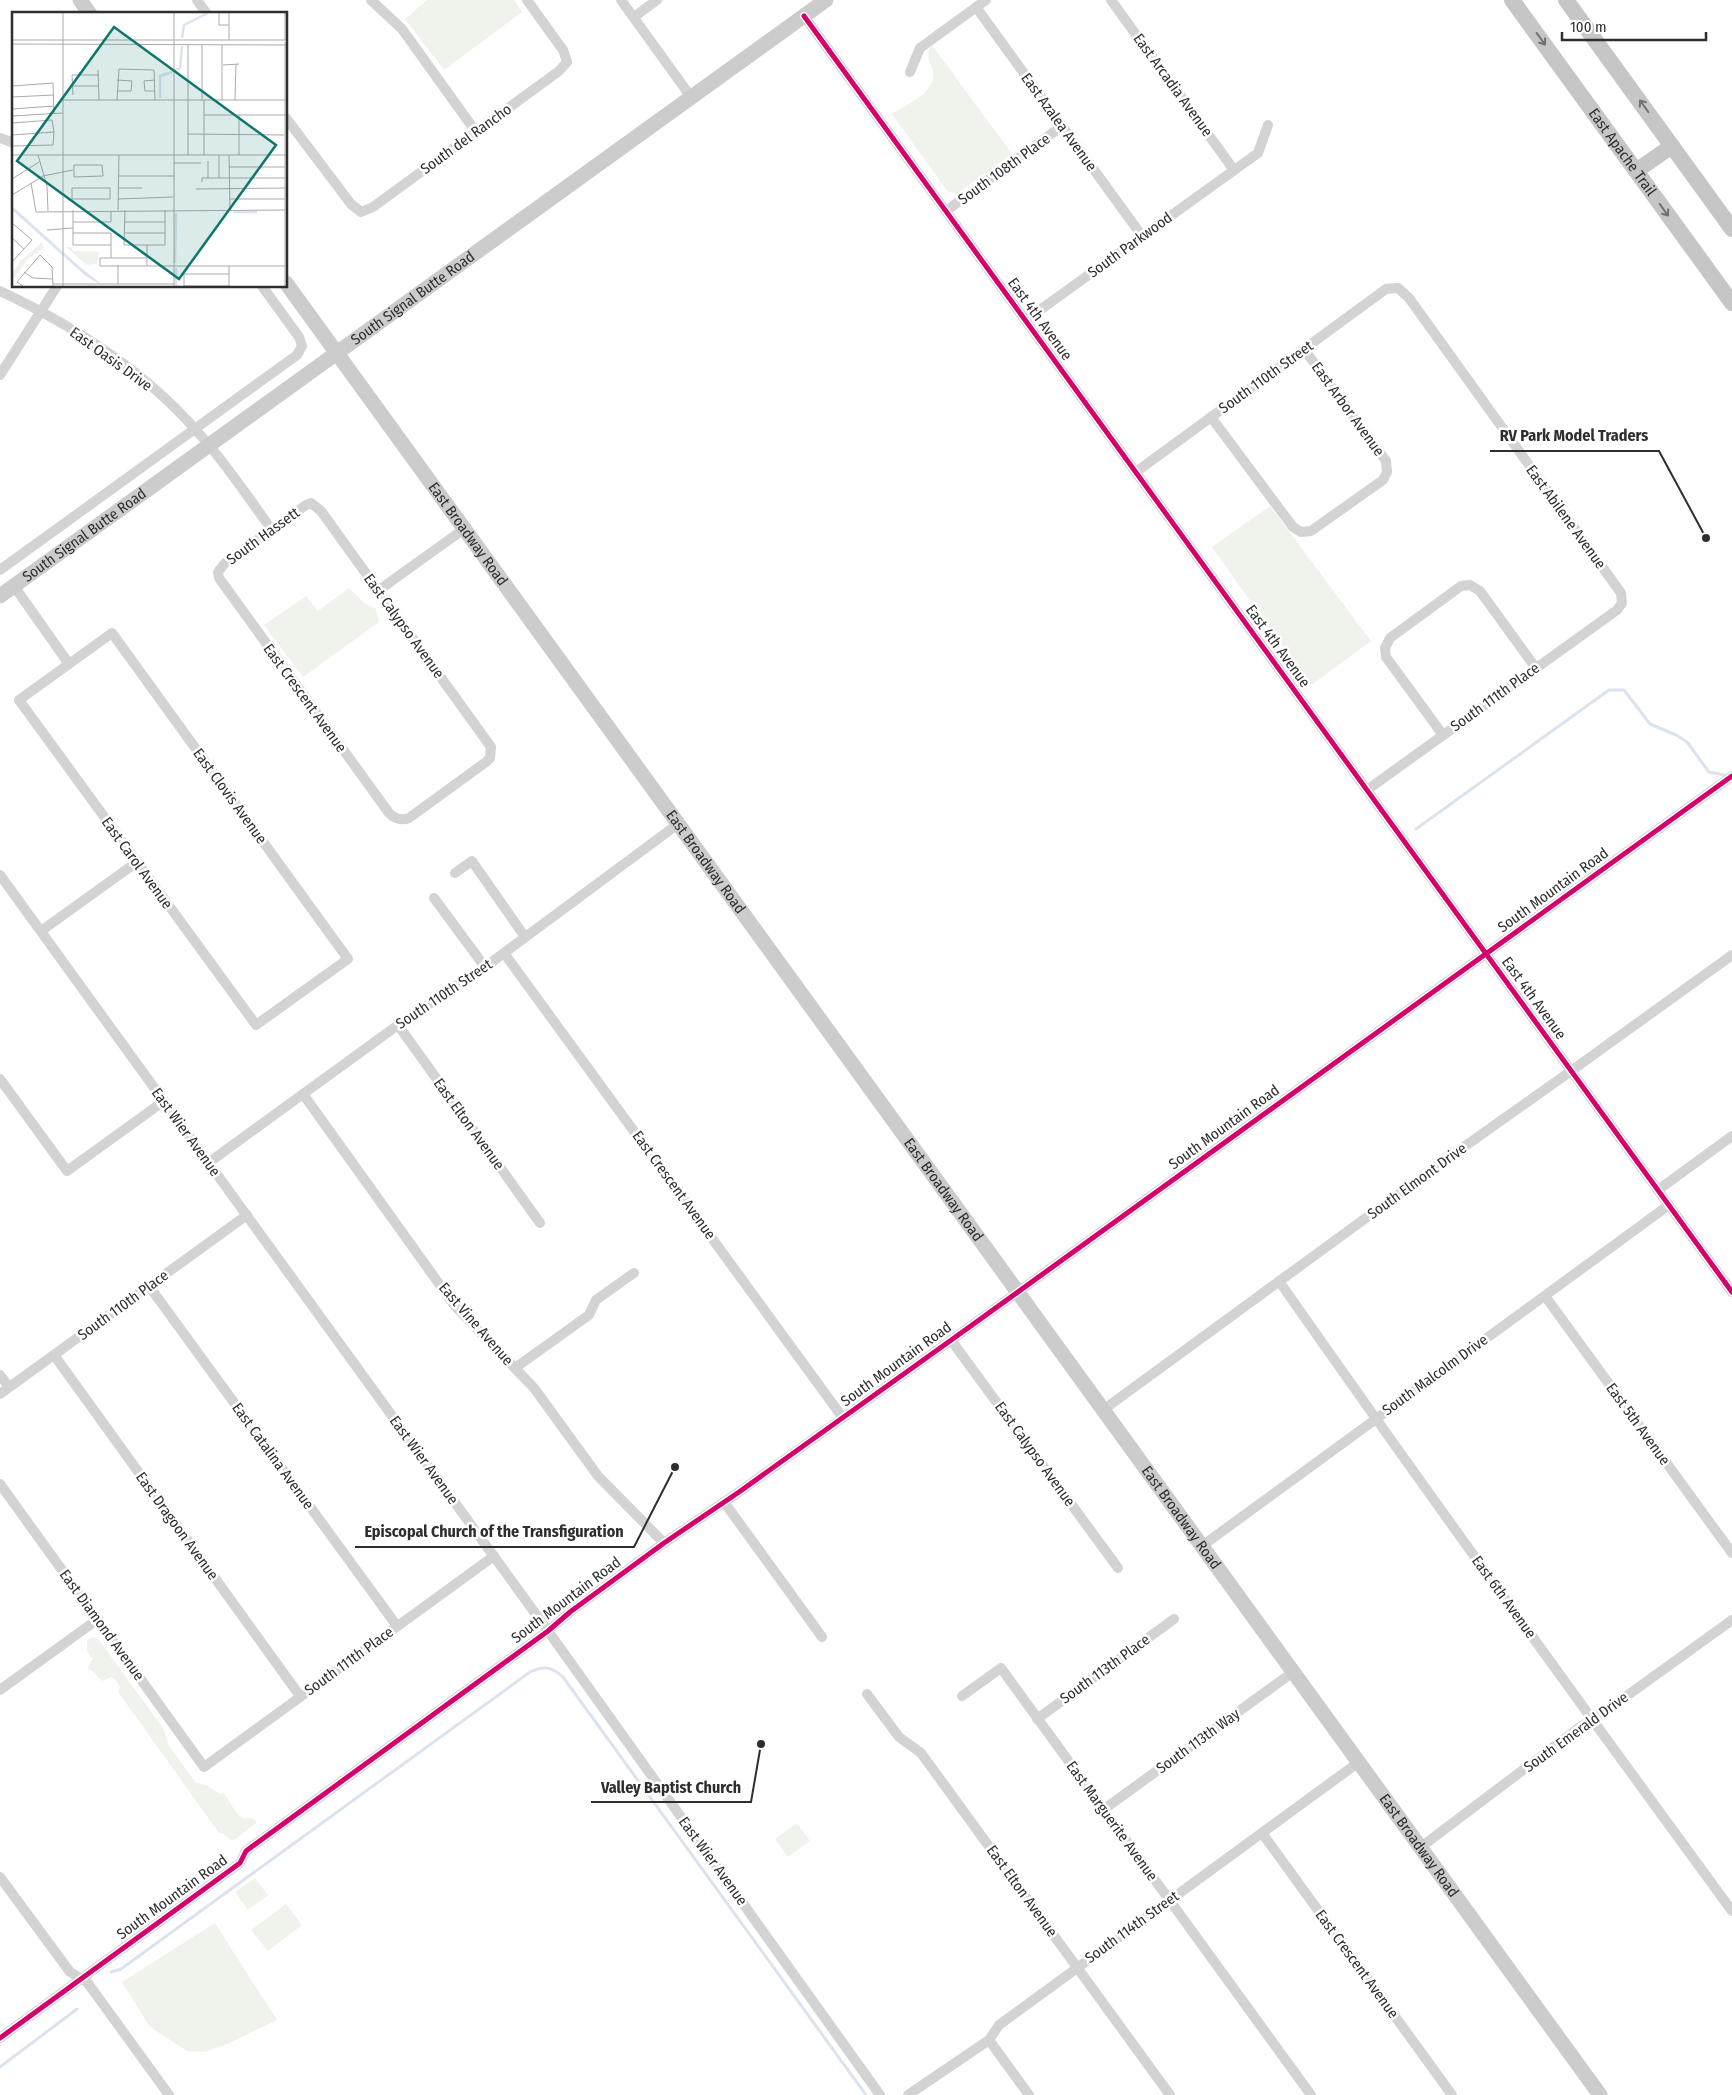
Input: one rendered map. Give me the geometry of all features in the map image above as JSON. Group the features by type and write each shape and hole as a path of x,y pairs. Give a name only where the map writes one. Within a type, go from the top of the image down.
{"main road":[{"path":"80,0 89,12"},
{"name":"South Signal Butte Road","path":"0,596 826,0"},
{"name":"East Apache Trail","path":"1512,0 1732,304"},
{"path":"1566,0 1732,229"},
{"path":"1636,171 1672,146"},
{"name":"East Broadway Road","path":"288,287 1600,2095"}],"street":[{"path":"197,0 206,12"},
{"path":"371,0 402,29 476,132"},
{"name":"South del Rancho","path":"288,121 351,204 361,212 373,207 559,71 567,62 563,50 527,0"},
{"path":"621,0 691,97"},
{"path":"634,17 657,0"},
{"path":"910,72 920,48 986,0"},
{"name":"East Arcadia Avenue","path":"1111,0 1234,170"},
{"name":"East Azalea Avenue","path":"976,7 1142,236"},
{"name":"East 4th Avenue","path":"804,16 1732,1292"},
{"name":"South Parkwood","path":"1026,320 1258,153 1268,125"},
{"name":"South 108th Place","path":"946,211 1062,126"},
{"path":"0,138 12,142"},
{"path":"0,375 56,288"},
{"name":"South Signal Butte Road","path":"0,570 297,354 302,346 299,337 263,288"},
{"name":"South 110th Street","path":"1136,472 1386,289 1398,288"},
{"name":"East Abilene Avenue","path":"1398,288 1409,298 1621,593 1622,603"},
{"name":"East Oasis Drive","path":"0,291 42,311 107,352 174,407 209,445"},
{"name":"East Arbor Avenue","path":"1211,417 1293,527 1301,532 1312,531 1383,480 1387,472 1386,461 1304,349"},
{"path":"209,445 227,466 271,529"},
{"name":"South Hassett","path":"218,572 225,563 271,529 311,503"},
{"name":"East Calypso Avenue","path":"311,503 321,511 379,590 488,742 492,752"},
{"path":"379,590 464,530"},
{"name":"East Crescent Avenue","path":"218,572 222,584 377,798 389,813 398,820 409,818 417,813 486,762 492,752"},
{"path":"1444,735 1386,657 1385,648 1390,638 1461,586 1470,585 1480,591 1535,667"},
{"path":"14,586 69,664"},
{"name":"South 111th Place","path":"1367,790 1535,667 1617,610 1622,603"},
{"name":"East Clovis Avenue","path":"69,664 112,632 348,959 256,1025"},
{"name":"East Carol Avenue","path":"69,664 19,700 256,1025"},
{"name":"South Mountain Road","path":"0,2038 240,1864 246,1851 664,1543 843,1418 1732,776"},
{"name":"South 110th Street","path":"208,1163 398,1026 485,967 678,824"},
{"path":"455,873 472,861 525,938"},
{"path":"41,932 137,862"},
{"name":"East Wier Avenue","path":"0,875 548,1630 880,2095"},
{"path":"434,898 485,967"},
{"name":"East Crescent Avenue","path":"504,953 843,1418"},
{"name":"South Elmont Drive","path":"1103,1410 1437,1166 1732,955"},
{"name":"East Elton Avenue","path":"398,1026 540,1223"},
{"path":"0,1079 67,1171 164,1101"},
{"name":"East Vine Avenue","path":"303,1094 455,1306 534,1388 598,1476 664,1543"},
{"path":"1658,1190 1732,1136"},
{"name":"South Malcolm Drive","path":"1202,1546 1669,1205"},
{"name":"South 110th Place","path":"4,1391 247,1215"},
{"path":"515,1368 589,1315 596,1300 634,1273"},
{"name":"East 6th Avenue","path":"1279,1281 1592,1720 1732,1911"},
{"name":"East Catalina Avenue","path":"149,1286 396,1626"},
{"name":"East 5th Avenue","path":"1545,1296 1732,1553"},
{"name":"East Calypso Avenue","path":"951,1340 1118,1568"},
{"name":"East Dragoon Avenue","path":"54,1355 300,1696"},
{"path":"0,1375 4,1391"},
{"name":"East Diamond Avenue","path":"0,1484 204,1767"},
{"path":"724,1502 822,1636"},
{"name":"South 111th Place","path":"204,1767 494,1556"},
{"path":"0,1690 98,1619"},
{"name":"South 113th Place","path":"1037,1719 1174,1619"},
{"name":"South Emerald Drive","path":"1421,1847 1592,1720 1732,1620"},
{"name":"East Marguerite Avenue","path":"962,1696 1001,1668 1311,2095"},
{"name":"South 113th Way","path":"1104,1810 1293,1672"},
{"name":"East Elton Avenue","path":"866,1694 899,1737 921,1753 1170,2095"},
{"name":"South 114th Street","path":"908,2095 989,2040 999,2025 1359,1762"},
{"name":"East Crescent Avenue","path":"1262,1833 1452,2095"},
{"path":"0,1877 70,1972 87,1982 169,2095"},
{"path":"989,2040 1029,2095"}],"shaded area":[{"path":"427,0 514,0 522,12 444,70 405,19"},
{"path":"932,45 1012,154 955,195 948,192 892,114 920,97 932,82 933,72 928,55"},
{"path":"1270,506 1371,641 1310,686 1212,547"},
{"path":"349,588 364,603 376,609 379,622 303,677 264,625 306,596 318,611"},
{"path":"94,1637 99,1640 163,1728 169,1746 196,1783 206,1785 220,1794 224,1793 242,1818 252,1818 257,1822 236,1839 231,1840 222,1833 219,1833 118,1692 120,1687 116,1680 111,1677 102,1681 92,1670 87,1669 93,1658 87,1650 87,1640"},
{"path":"797,1823 810,1841 788,1857 775,1839"},
{"path":"255,1878 268,1895 248,1910 235,1892"},
{"path":"286,1904 302,1925 268,1951 251,1930"},
{"path":"215,1923 277,2020 225,2045 204,2052 187,2051 150,2027 122,1982"}],"waterway":[{"path":"1416,829 1609,690 1624,690 1650,724 1687,742 1709,772 1729,776"},
{"path":"111,1972 121,1969 530,1672 540,1668 548,1668 563,1677 866,2095"},
{"path":"0,2067 77,2009"}],"cycle path":[{"path":"804,16 1732,1292"},
{"path":"0,2038 240,1863 246,1851 548,1631 570,1612 664,1543 739,1492 968,1328 1732,776"}],"place":[{"name":"RV Park Model Traders","path":"1706,538"},
{"name":"Episcopal Church of the Transfiguration","path":"675,1467"},
{"name":"Valley Baptist Church","path":"761,1744"}]}
